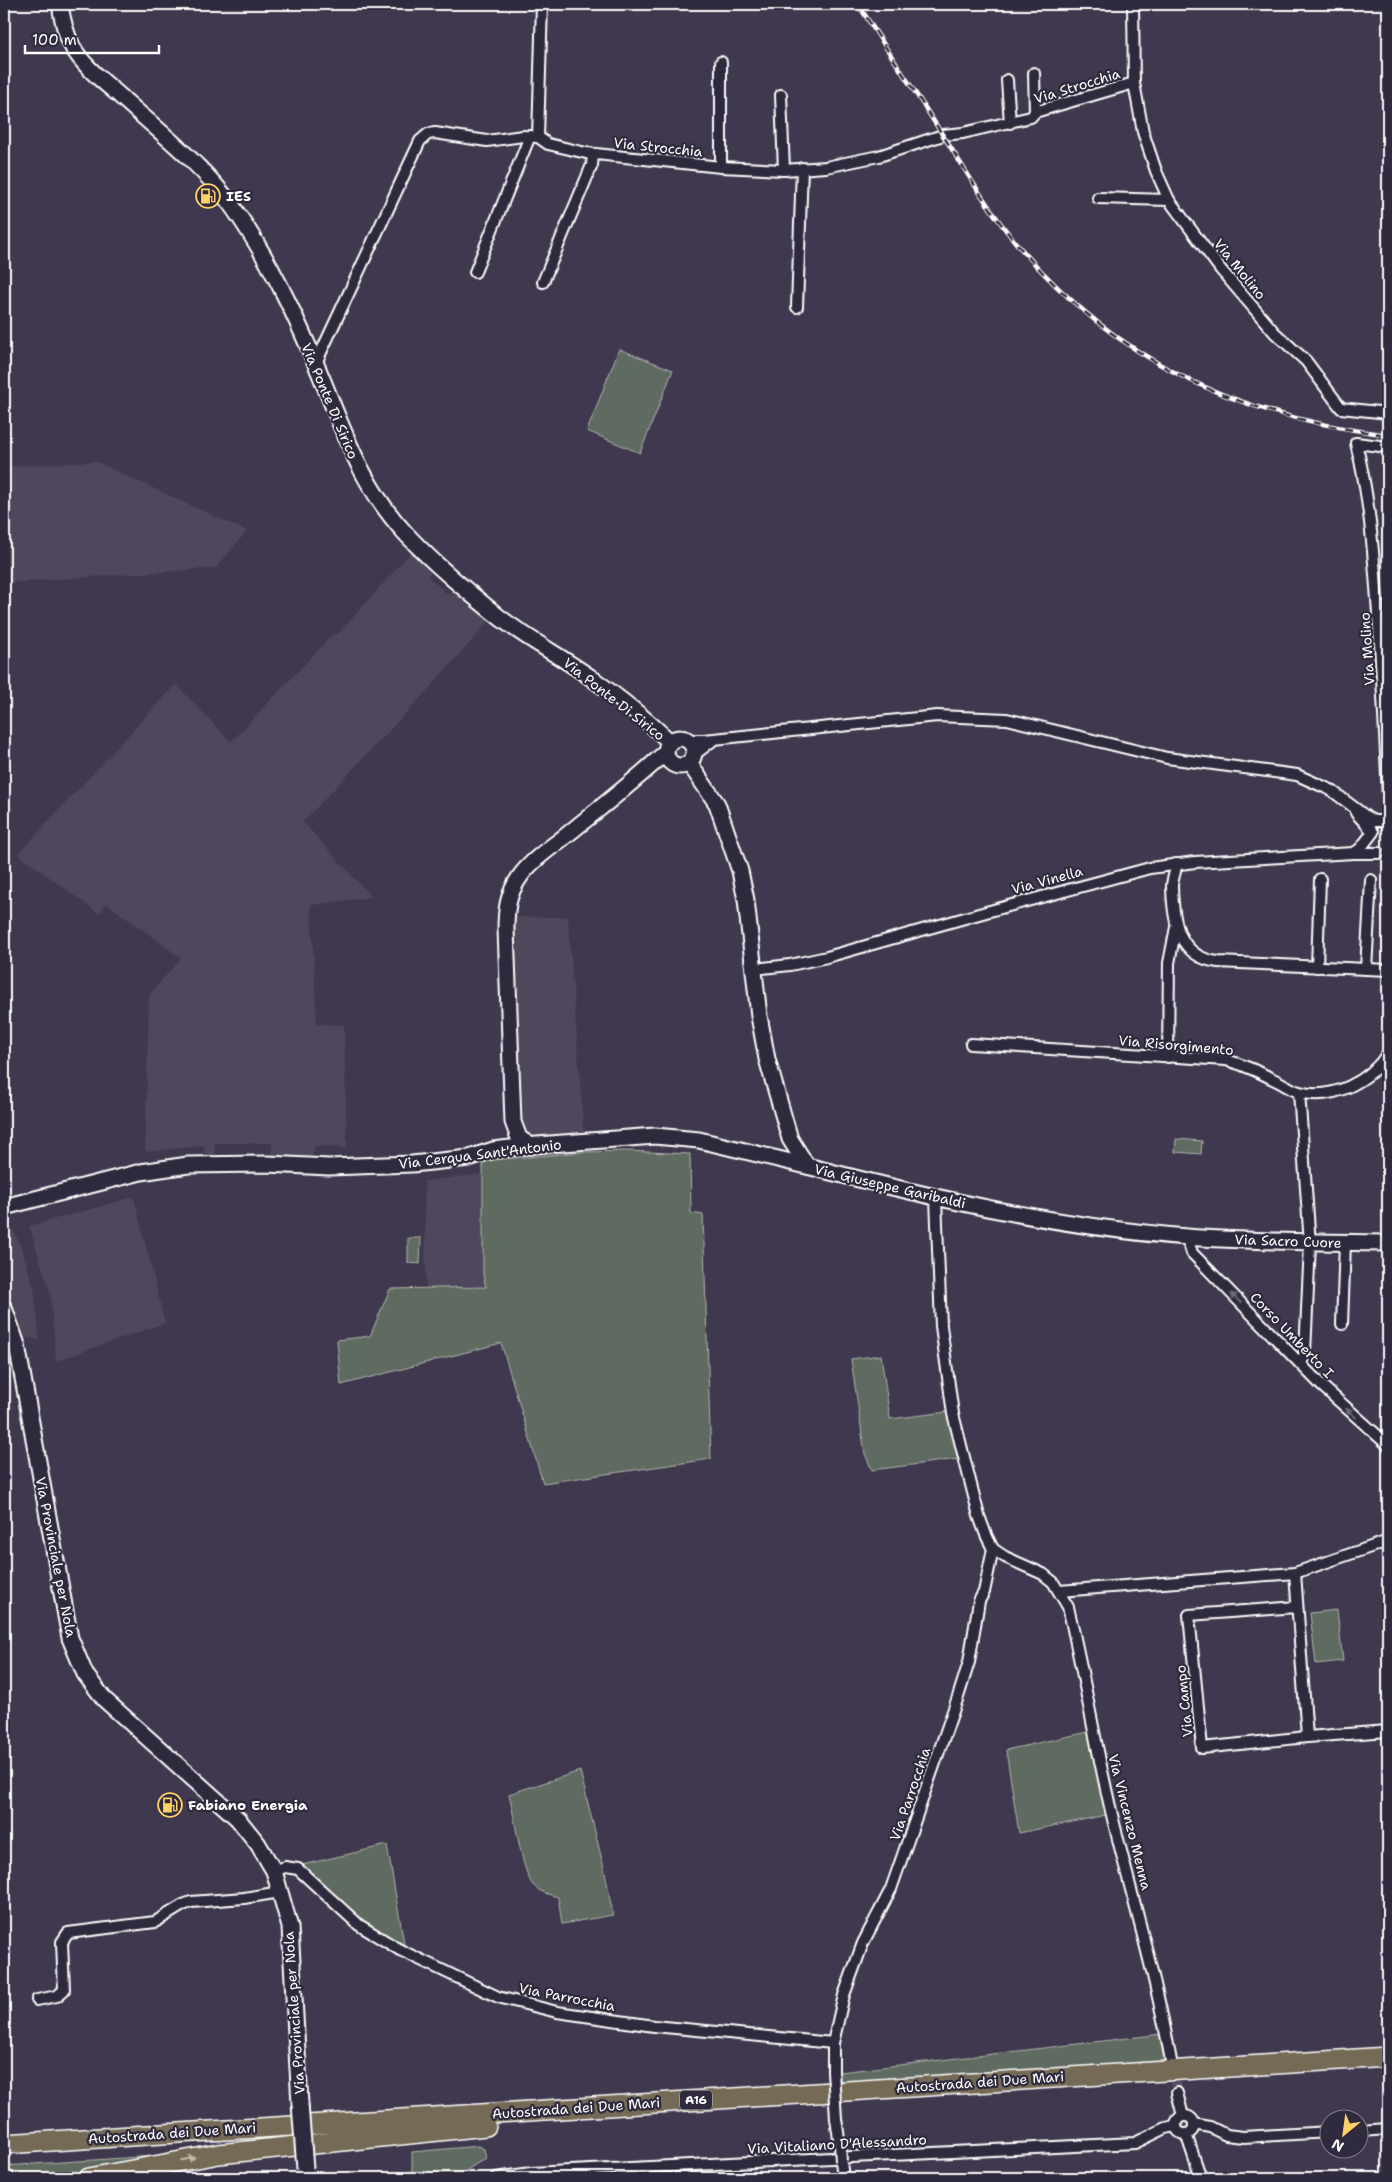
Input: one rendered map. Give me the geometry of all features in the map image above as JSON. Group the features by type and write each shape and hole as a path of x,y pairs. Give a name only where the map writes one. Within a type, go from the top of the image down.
{"highway":[{"name":"Autostrada dei Due Mari","path":"4,2144 1388,2057"},
{"name":"Autostrada dei Due Mari","path":"4,2156 1388,2070"},
{"path":"4,2131 297,2125"},
{"path":"89,2178 219,2154 492,2125"}],"street":[{"name":"Via Ponte Di Sirico","path":"60,4 64,30 73,49 92,70 188,156 230,203 257,242 274,271 316,363 357,466 378,498 406,534 445,573 500,617 590,677 634,711 668,747 670,762 687,761 692,745 686,740 677,738 668,747"},
{"path":"475,272 534,137 542,4"},
{"name":"Via Molino","path":"1133,4 1134,83 1143,132 1156,171 1169,200 1221,270 1275,333 1306,362 1342,408 1388,413"},
{"path":"721,62 721,167"},
{"path":"1034,73 1035,112"},
{"path":"1007,80 1010,122"},
{"name":"Via Strocchia","path":"534,137 548,144 593,154 721,167 784,170 826,167 879,156 943,135 1031,117 1035,112 1134,83"},
{"path":"781,95 784,170"},
{"path":"316,363 423,138 435,133 487,141 534,137"},
{"path":"543,282 592,165 593,154"},
{"path":"797,307 802,168"},
{"path":"1098,198 1169,200"},
{"name":"Via Molino","path":"1388,447 1356,443 1366,481 1372,525 1388,797"},
{"path":"686,740 715,739 937,716 1000,719 1029,723 1160,757 1297,775 1331,790 1368,818 1374,821 1387,821"},
{"path":"646,771 687,761 715,739"},
{"path":"517,1143 513,1122 506,929 506,909 511,893 520,877 538,858 646,771 668,747"},
{"name":"Via Giuseppe Garibaldi","path":"687,761 717,804 740,871 746,900 759,1016 778,1101 790,1139 807,1166 936,1198 1068,1221 1187,1237"},
{"path":"1346,801 1373,832 1372,844 1384,855"},
{"path":"1354,853 1364,845 1380,823 1387,821"},
{"name":"Via Vinella","path":"754,969 790,965 827,957 1096,881 1159,866 1354,853 1384,855"},
{"path":"1176,864 1172,887 1178,933 1191,951 1208,961 1388,970"},
{"path":"1159,866 1172,887"},
{"path":"1317,967 1320,879"},
{"path":"1366,969 1371,880"},
{"path":"1168,1058 1170,963 1176,925"},
{"name":"Via Risorgimento","path":"971,1044 1168,1058 1226,1060 1241,1064 1298,1092 1331,1093 1348,1087 1374,1072 1388,1053"},
{"path":"1298,1092 1310,1244 1305,1353 1301,1364"},
{"name":"Via Cerqua Sant'Antonio","path":"4,1207 142,1172 188,1166 268,1164 329,1167 412,1164 469,1158 517,1143 655,1136 699,1140 807,1166"},
{"path":"936,1198 941,1326 953,1414 979,1516 994,1549 1005,1557 1044,1574 1059,1591 1295,1573 1388,1542"},
{"name":"Via Sacro Cuore","path":"1187,1237 1310,1244 1388,1243"},
{"name":"Corso Umberto I","path":"1187,1237 1192,1253 1364,1426 1388,1445"},
{"path":"1342,1324 1345,1243"},
{"name":"Via Provinciale per Nola","path":"4,1308 17,1345 70,1638 85,1674 104,1700 126,1721 238,1819 258,1844 274,1871 290,1927 305,2174"},
{"name":"Via Parrocchia","path":"843,2178 836,2119 833,2042 844,1995 863,1943 891,1889 959,1694 969,1662 979,1600 984,1592 994,1549"},
{"path":"1295,1573 1307,1737 1388,1731"},
{"name":"Via Vincenzo Menna","path":"1059,1591 1068,1607 1111,1811 1137,1908 1163,2018 1171,2061"},
{"name":"Via Campo","path":"1297,1607 1189,1615 1202,1748 1307,1737"},
{"name":"Via Parrocchia","path":"274,1871 285,1867 298,1869 359,1924 384,1940 451,1976 498,1997 557,2012 654,2026 833,2042"},
{"path":"37,2000 57,1996 64,1990 62,1942 68,1933 155,1922 182,1905 191,1902 244,1898 280,1892"},
{"path":"1177,2093 1183,2116"},
{"path":"1183,2116 1189,2116 1194,2124 1193,2130 1186,2134 1180,2133 1175,2126 1176,2120 1183,2116"},
{"path":"1194,2124 1210,2127 1226,2135 1243,2137 1320,2133"},
{"name":"Via Vitaliano D'Alessandro","path":"496,2178 531,2173 1135,2142 1175,2126"},
{"path":"1370,2130 1388,2129"},
{"path":"1186,2134 1201,2178"}],"shaded area":[{"path":"619,349 673,370 640,453 587,431"},
{"path":"95,461 247,531 216,568 4,583 4,467"},
{"path":"412,551 431,569 428,577 448,594 455,589 492,618 426,692 303,822 372,897 311,905 317,1024 344,1025 347,1148 315,1146 311,1159 272,1156 272,1143 215,1143 215,1157 205,1157 204,1146 145,1152 149,995 181,958 106,903 99,914 18,854 176,684 231,742 334,633 337,635"},
{"path":"513,917 568,917 584,1136 535,1141 524,1131 521,1123"},
{"path":"1176,1139 1202,1141 1201,1154 1175,1152"},
{"path":"627,1151 690,1154 691,1213 703,1215 711,1459 543,1483 501,1343 341,1385 337,1340 370,1336 390,1289 486,1287 483,1274 483,1161 584,1152"},
{"path":"483,1174 483,1274 487,1287 426,1289 424,1181"},
{"path":"134,1197 165,1323 56,1361 50,1292 29,1226"},
{"path":"6,1217 21,1246 34,1287 40,1340 21,1337 4,1292 4,1218"},
{"path":"408,1238 421,1238 420,1264 408,1263"},
{"path":"881,1355 890,1419 947,1412 959,1459 872,1470 865,1454 851,1359"},
{"path":"1337,1610 1343,1661 1316,1664 1310,1613"},
{"path":"1088,1732 1106,1815 1019,1833 1006,1750"},
{"path":"580,1771 605,1872 613,1915 562,1924 558,1897 538,1890 529,1878 522,1856 509,1794"},
{"path":"387,1845 405,1949 360,1922 298,1866"},
{"path":"1162,2034 1166,2063 840,2082 840,2072"},
{"path":"478,2146 484,2149 486,2158 454,2178 412,2178 412,2152"},
{"path":"155,2156 93,2172 46,2178 4,2178 4,2166"}],"tunnel":[{"path":"1172,2067 1177,2093"}],"railway":[{"path":"858,4 996,217 1016,243 1055,285 1095,321 1138,351 1182,377 1230,397 1280,414 1332,426 1388,435"}],"place":[{"name":"IES","path":"208,196"},
{"name":"Fabiano Energia","path":"170,1805"}]}
